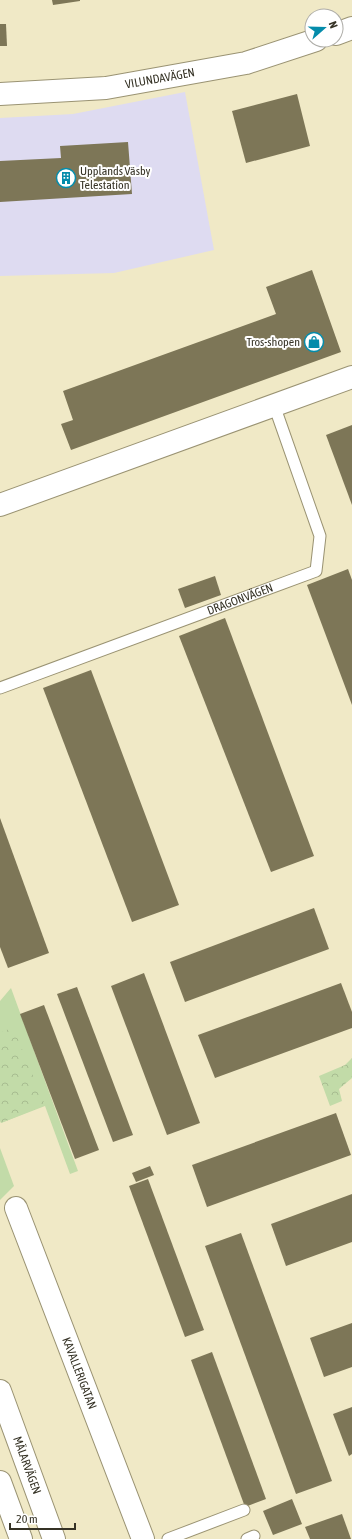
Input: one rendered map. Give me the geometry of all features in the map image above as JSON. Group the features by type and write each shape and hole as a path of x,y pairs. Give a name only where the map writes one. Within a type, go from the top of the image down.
{"street":[{"name":"VILUNDAVÄGEN","path":"0,94 106,88 246,63 304,44"},
{"path":"0,505 352,377"},
{"name":"KAVALLERIGATAN","path":"16,1208 143,1539"},
{"name":"MÄLARVÄGEN","path":"0,1391 54,1539"},
{"path":"0,1482 21,1539"}],"lane":[{"name":"DRAGONVÄGEN","path":"0,688 316,571 320,536 274,405"},
{"path":"168,1539 244,1510"}],"shaded area":[{"path":"185,92 214,250 114,273 0,276 0,118 73,114"}],"green space":[{"path":"11,988 78,1171 70,1174 45,1106 1,1123 0,1120 0,1001"},
{"path":"13,1027 45,1105 1,1123 0,1033"},
{"path":"352,1058 352,1078 339,1089 342,1101 330,1106 319,1076 345,1065"},
{"path":"0,1148 14,1186 0,1200"}],"building":[{"path":"52,0 80,0 80,1 53,5"},
{"path":"0,24 6,24 7,46 0,46"},
{"path":"297,94 310,146 246,163 232,111"},
{"name":"Upplands Väsby Telestation","path":"128,142 132,194 0,202 0,161 61,158 60,146"},
{"path":"312,270 341,352 71,450 61,424 73,420 63,391 276,314 266,287"},
{"path":"352,425 352,505 326,435"},
{"path":"348,569 352,580 352,705 307,585"},
{"path":"215,576 221,595 185,608 178,589"},
{"path":"225,618 314,856 271,872 179,636"},
{"path":"91,670 179,905 132,922 43,688"},
{"path":"0,818 49,953 8,968 0,947"},
{"path":"314,908 329,949 185,1002 170,962"},
{"path":"144,973 200,1123 167,1135 111,986"},
{"path":"341,983 352,1012 352,1028 215,1078 198,1035"},
{"path":"77,987 133,1135 113,1142 57,994"},
{"path":"44,1005 99,1150 75,1159 20,1014"},
{"path":"336,1113 351,1155 207,1207 192,1165"},
{"path":"150,1166 154,1175 136,1182 132,1173"},
{"path":"148,1179 204,1330 185,1337 129,1186"},
{"path":"352,1194 352,1242 286,1266 271,1224"},
{"path":"241,1233 332,1481 296,1494 205,1246"},
{"path":"352,1323 352,1367 324,1377 310,1338"},
{"path":"212,1352 266,1499 245,1507 191,1360"},
{"path":"352,1407 352,1454 349,1456 333,1414"},
{"path":"292,1499 302,1524 273,1535 263,1511"},
{"path":"342,1514 351,1539 310,1539 305,1527"}],"place":[{"name":"Upplands Väsby Telestation","path":"66,178"},
{"name":"Tros-shopen","path":"314,342"}]}
